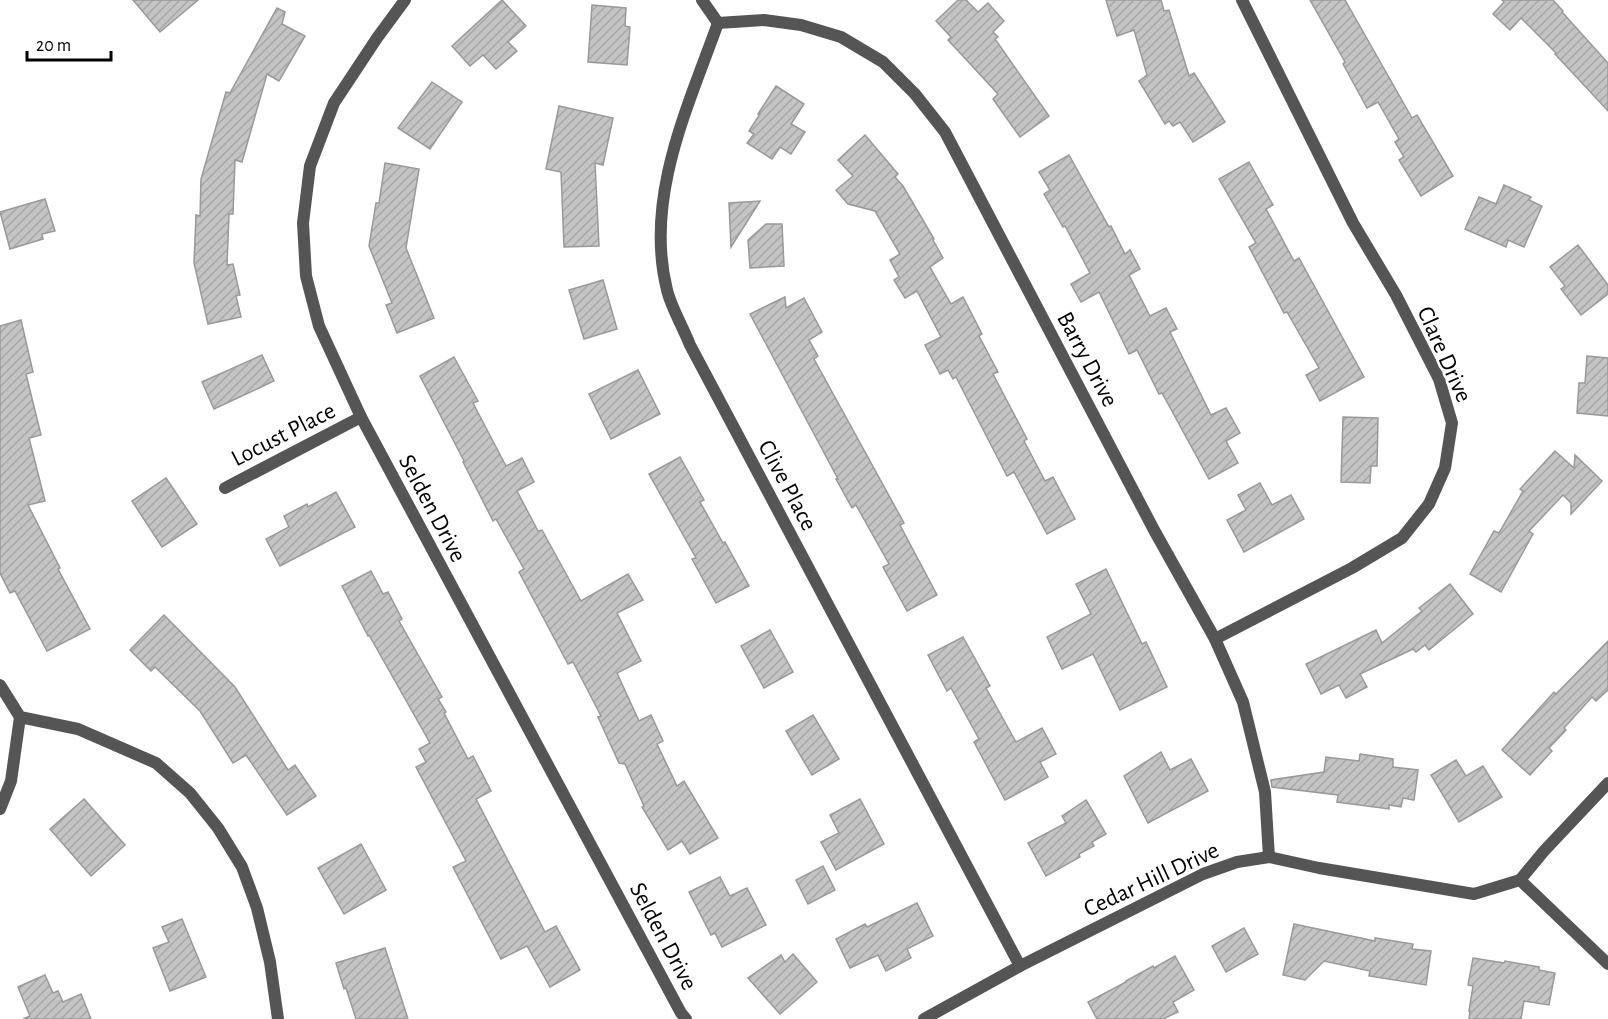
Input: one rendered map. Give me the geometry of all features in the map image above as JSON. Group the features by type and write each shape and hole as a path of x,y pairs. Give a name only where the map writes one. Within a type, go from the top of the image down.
{"street":[{"name":"Selden Drive","path":"405,0 334,104 310,166 303,223 306,276 319,326 361,417 686,1019"},
{"path":"702,0 718,23"},
{"name":"Clare Drive","path":"1215,639 1352,568 1402,538 1429,504 1445,468 1452,423 1439,379 1396,295 1353,223 1242,0"},
{"name":"Barry Drive","path":"718,23 764,20 801,25 842,37 883,62 915,94 945,132 1154,530 1215,639 1243,702 1246,714 1265,792 1269,857"},
{"name":"Clive Place","path":"718,23 675,144 663,197 660,246 667,291 690,345 1020,966"},
{"name":"Locust Place","path":"225,488 361,417"},
{"path":"0,685 20,717 11,781 0,809"},
{"path":"20,717 78,729 156,763 190,793 218,828 242,867 257,908 270,962 278,1019"},
{"path":"1608,783 1520,880 1608,964"},
{"name":"Cedar Hill Drive","path":"924,1019 1020,966 1203,874 1237,862 1269,857 1319,868 1474,894 1520,880"}],"building":[{"path":"133,0 198,0 160,32"},
{"path":"502,0 526,26 508,42 517,51 496,69 483,55 470,66 452,46"},
{"path":"958,0 966,0 978,12 988,3 1004,21 993,32 998,37 995,39 1049,116 1020,137 993,99 998,94 948,40 951,37 936,21"},
{"path":"1106,0 1161,0 1164,11 1169,10 1189,76 1194,73 1225,122 1193,142 1180,122 1173,126 1169,121 1165,124 1139,81 1147,75 1134,30 1117,36"},
{"path":"1310,0 1345,0 1412,118 1417,115 1453,176 1421,196 1399,160 1404,157 1395,142 1399,139 1378,102 1367,108 1343,64 1345,62"},
{"path":"1502,0 1553,0 1608,63 1608,111 1521,18 1510,30 1493,14 1504,2"},
{"path":"592,5 626,8 625,26 630,27 627,65 588,62"},
{"path":"277,8 285,12 282,24 305,36 279,81 267,74 242,162 235,160 233,214 229,214 227,265 233,264 240,295 236,296 241,317 208,324 194,263 196,215 200,216 201,179 226,92 230,93"},
{"path":"432,82 462,102 430,149 398,128"},
{"path":"776,86 804,104 791,124 805,132 791,154 780,147 772,159 747,143 754,134 749,131"},
{"path":"559,106 613,118 603,165 595,163 599,246 564,247 561,172 546,169"},
{"path":"865,135 898,174 895,177 903,186 934,239 943,258 930,267 951,304 963,297 982,334 979,336 998,372 993,374 1027,439 1024,441 1045,481 1053,477 1075,519 1047,534 1014,472 1007,476 956,377 953,379 948,370 940,374 925,345 941,337 917,291 905,298 894,280 899,277 890,260 900,254 875,211 848,204 836,190 853,176 838,160"},
{"path":"1069,155 1125,254 1130,250 1140,269 1129,275 1150,316 1166,308 1177,329 1170,332 1211,415 1226,408 1240,433 1226,441 1238,463 1209,479 1162,393 1159,394 1137,350 1129,354 1099,292 1081,302 1071,284 1090,273 1065,226 1063,227 1044,194 1050,190 1039,172"},
{"path":"1249,162 1273,205 1266,209 1294,261 1299,258 1364,377 1320,401 1306,375 1319,368 1287,312 1284,313 1249,247 1256,243 1219,179"},
{"path":"385,163 419,169 406,248 434,318 397,333 386,305 392,303 369,246"},
{"path":"1504,185 1531,197 1529,200 1542,206 1524,247 1508,240 1506,247 1465,229 1479,197 1496,204"},
{"path":"45,199 55,231 42,234 43,239 10,249 0,212"},
{"path":"760,201 731,247 729,203"},
{"path":"766,224 782,224 784,266 750,268 748,240"},
{"path":"1578,245 1608,285 1608,294 1581,315 1561,289 1565,286 1550,267"},
{"path":"603,280 617,329 584,339 569,290"},
{"path":"785,297 786,308 804,298 822,332 809,340 818,356 814,359 904,523 900,525 937,595 907,611 883,567 889,564 856,505 852,508 750,314"},
{"path":"21,320 33,372 26,374 41,435 29,438 45,501 28,505 90,629 47,651 15,591 10,593 0,573 0,326"},
{"path":"262,355 274,381 214,409 202,382"},
{"path":"1587,356 1608,358 1608,416 1577,413 1579,383 1585,383"},
{"path":"454,357 478,401 473,403 506,466 522,458 534,482 517,491 538,531 542,530 581,601 628,574 643,600 617,613 641,661 617,673 639,721 651,715 663,741 657,744 677,786 684,781 718,838 690,854 682,841 668,850 642,807 644,806 625,764 619,763 598,717 601,716 573,662 568,664 519,572 524,569 496,519 493,521 420,376"},
{"path":"638,370 660,414 611,439 589,394"},
{"path":"1343,417 1378,418 1377,466 1371,466 1370,483 1341,482"},
{"path":"1555,451 1574,468 1575,455 1602,481 1571,514 1571,503 1563,495 1529,531 1533,534 1501,592 1470,574 1494,531 1499,533 1523,491 1520,489"},
{"path":"680,457 704,500 700,502 749,586 716,603 692,559 696,558 649,474"},
{"path":"166,478 197,524 162,547 132,501"},
{"path":"1260,483 1272,505 1291,495 1304,519 1244,552 1227,520 1246,510 1238,495"},
{"path":"336,492 355,527 280,566 266,539 289,527 284,516 307,504 308,507"},
{"path":"1106,569 1142,644 1146,642 1167,687 1120,710 1093,654 1062,669 1047,637 1091,614 1076,584"},
{"path":"371,571 383,594 388,592 402,619 399,621 442,697 438,699 468,759 473,756 491,791 476,799 545,932 556,926 580,970 550,987 527,946 501,959 453,867 466,861 416,767 426,762 419,749 430,743 342,586"},
{"path":"1450,584 1473,614 1429,650 1425,645 1416,652 1413,649 1360,674 1367,687 1346,698 1339,685 1321,694 1306,664 1376,630 1382,643 1422,611 1419,608"},
{"path":"164,615 235,687 288,770 295,765 316,796 287,815 246,755 233,763 200,711 155,667 151,671 130,650"},
{"path":"770,630 793,672 764,688 741,646"},
{"path":"963,637 990,686 986,688 1016,742 1042,728 1056,754 1040,762 1048,777 1005,800 974,742 979,739 951,688 947,691 928,655"},
{"path":"1608,641 1608,690 1596,701 1592,697 1564,728 1566,730 1549,748 1552,751 1530,775 1502,750 1554,692 1556,694"},
{"path":"813,715 839,759 812,775 786,731"},
{"path":"1161,752 1170,770 1191,759 1208,791 1148,823 1124,776"},
{"path":"1360,754 1393,759 1393,767 1418,770 1414,800 1403,798 1401,807 1389,805 1389,809 1337,802 1338,795 1272,787 1271,780 1324,772 1326,757 1359,761"},
{"path":"1456,760 1466,776 1483,766 1502,797 1459,822 1431,775"},
{"path":"84,799 125,845 91,876 50,829"},
{"path":"860,799 884,844 836,870 821,842 839,833 830,815"},
{"path":"1086,800 1106,834 1092,842 1094,846 1079,854 1080,857 1046,876 1028,843 1066,823 1062,816"},
{"path":"361,844 386,890 344,914 318,868"},
{"path":"823,866 835,890 808,904 796,880"},
{"path":"720,877 730,896 747,888 766,925 722,947 715,933 711,935 689,892"},
{"path":"917,903 933,936 907,949 911,958 886,971 878,955 850,968 836,939 865,924 867,927"},
{"path":"182,919 206,977 170,991 153,948 169,942 162,927"},
{"path":"1294,924 1375,941 1375,938 1413,944 1412,949 1431,951 1426,985 1369,976 1370,971 1324,961 1305,980 1283,975"},
{"path":"1244,928 1258,954 1226,972 1212,946"},
{"path":"385,948 408,1019 356,1019 336,963"},
{"path":"793,954 817,982 780,1014 748,978 781,955 785,962"},
{"path":"1175,956 1194,990 1173,1002 1178,1012 1163,1019 1097,1019 1088,1002"},
{"path":"1473,958 1539,967 1539,970 1555,973 1549,1005 1524,1001 1521,1019 1469,1019 1473,986 1468,985"},
{"path":"45,975 53,993 58,991 63,1002 81,994 91,1019 23,1019 30,1016 18,987"}]}
